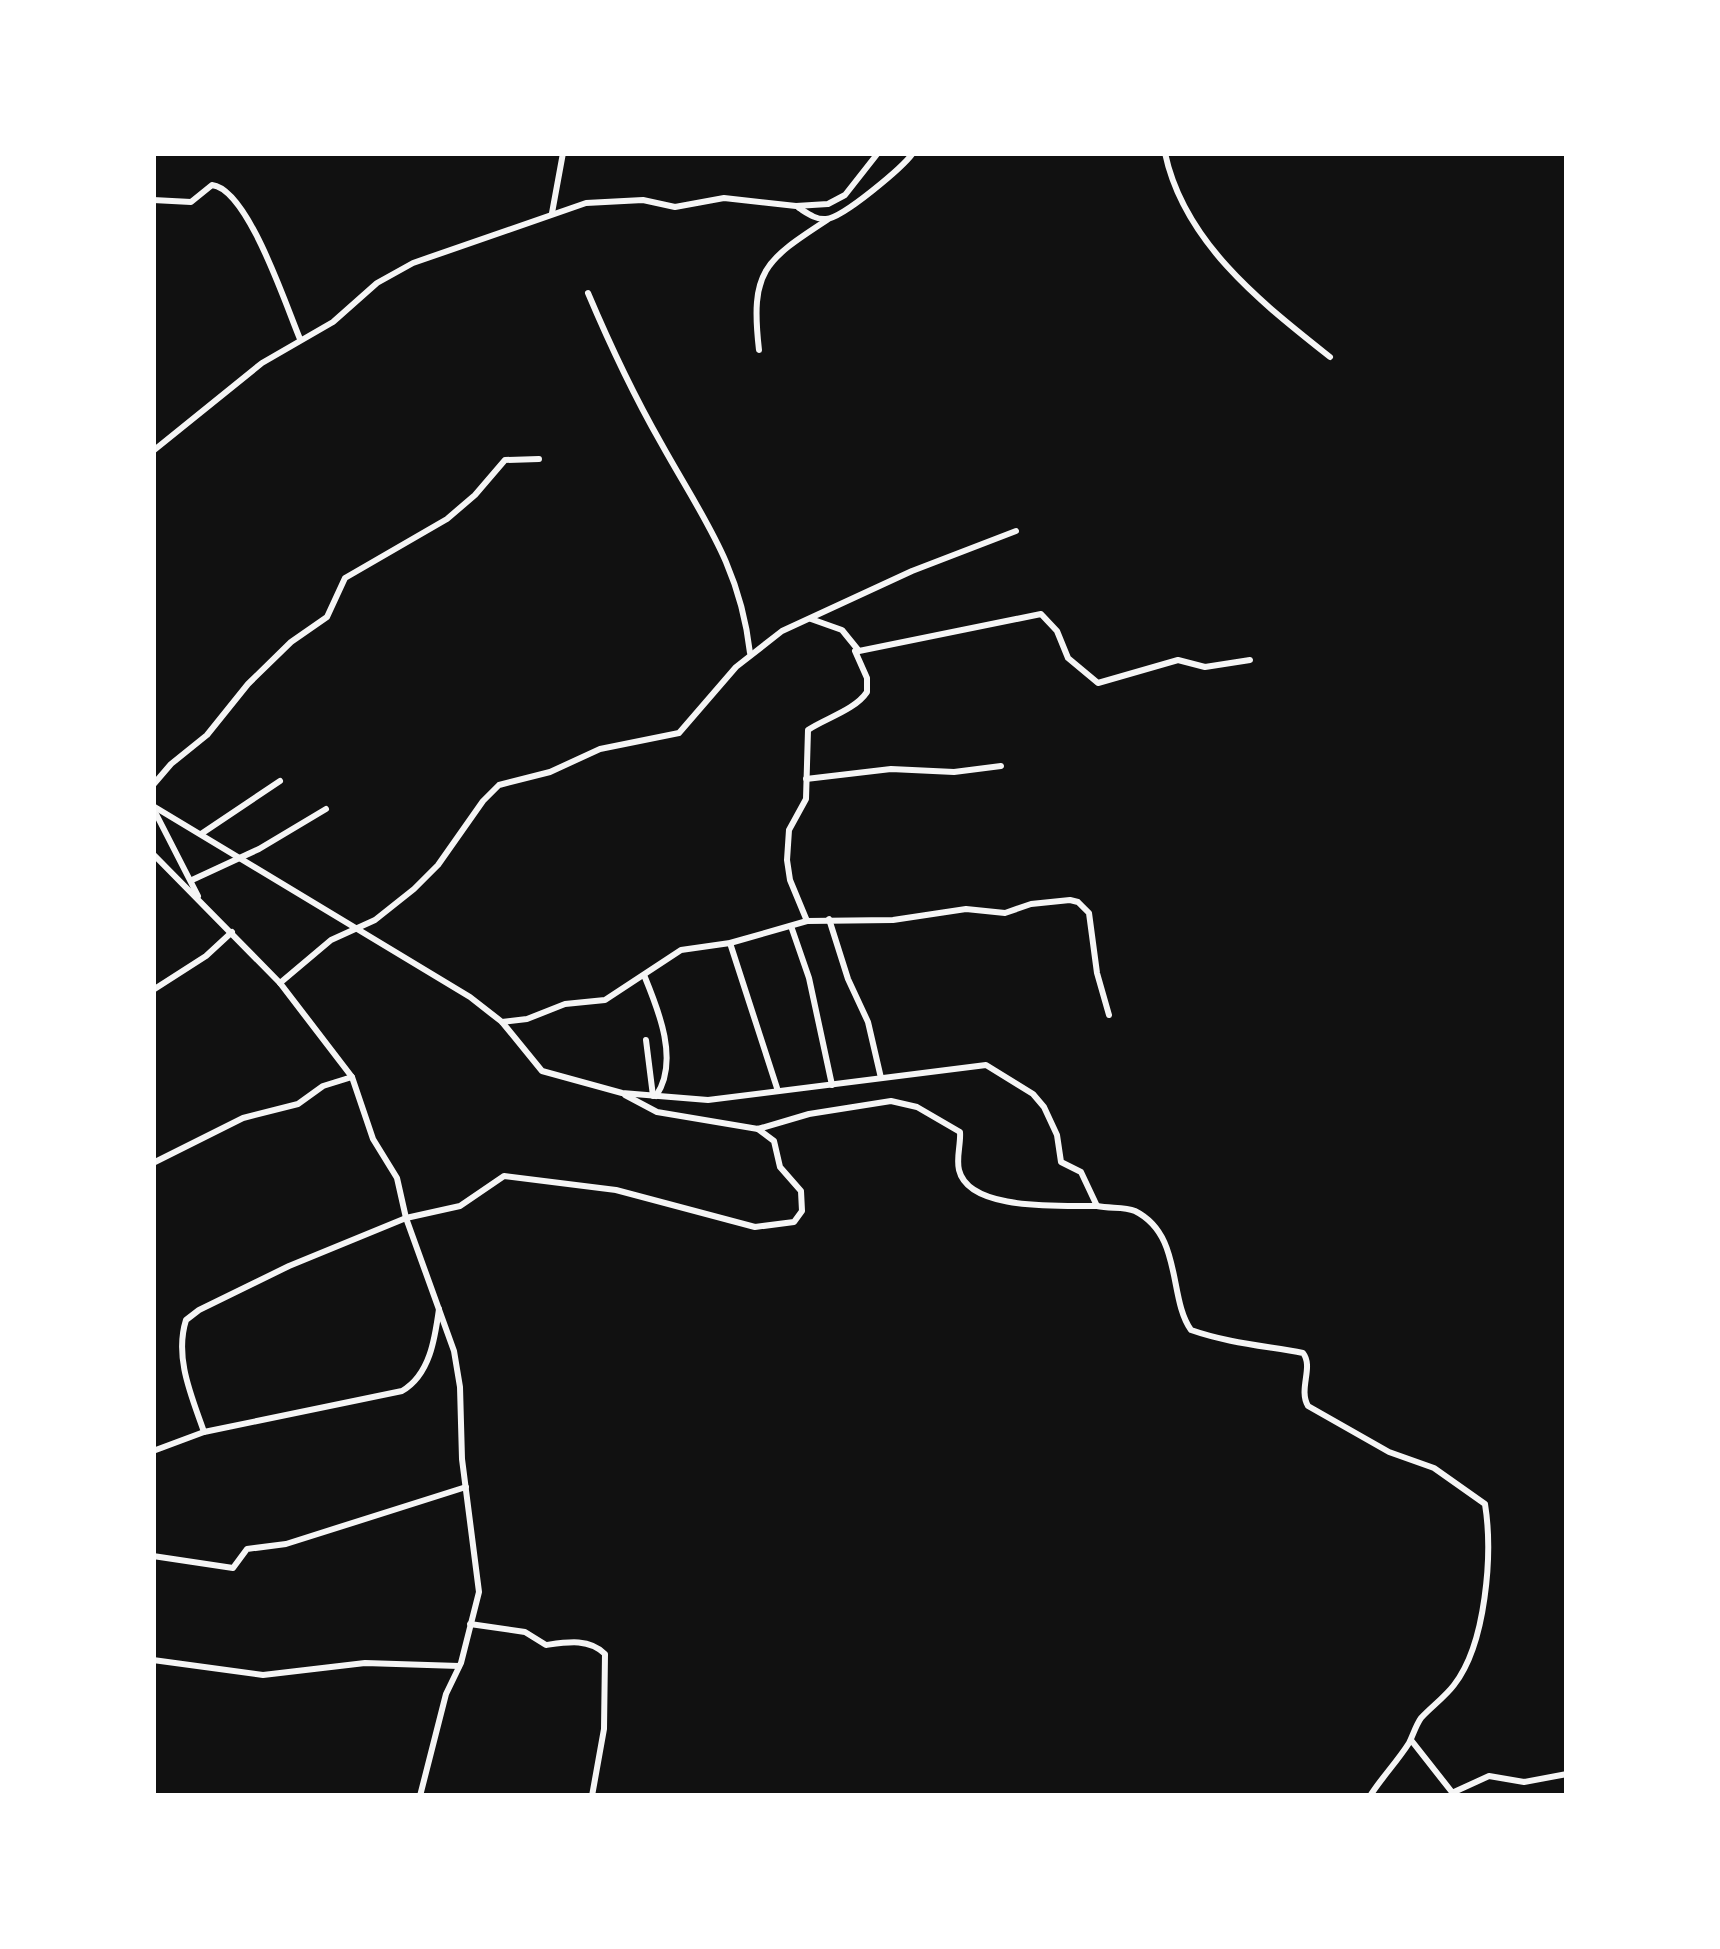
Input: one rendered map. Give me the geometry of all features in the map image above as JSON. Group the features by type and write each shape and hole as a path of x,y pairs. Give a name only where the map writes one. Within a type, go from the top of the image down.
{"street":[{"path":"552,213 563,153"},
{"path":"153,451 262,363 345,314 391,274 586,203 635,200 664,206 724,198 796,206 838,200 878,153"},
{"path":"759,350 756,312 767,265 778,252 896,171 914,153"},
{"path":"1166,153 1185,209 1205,240 1265,305 1330,357"},
{"path":"153,200 191,202 212,184 224,188 258,239 300,339"},
{"path":"796,206 827,220"},
{"path":"588,293 626,379 691,489 734,575 750,653"},
{"path":"153,785 208,735 248,684 291,642 327,617 345,578 434,528 475,495 505,460 539,459"},
{"path":"280,983 331,940 385,913 426,877 499,785 550,772 599,749 679,733 750,653 807,618 1016,531"},
{"path":"855,651 1035,614 1047,616 1068,658 1098,682 1178,661 1205,667 1250,660"},
{"path":"807,618 842,630 867,679 867,692 857,704 836,711 808,730 806,799 789,830 787,860 807,921"},
{"path":"806,779 891,769 954,772 1001,766"},
{"path":"201,834 280,781"},
{"path":"153,807 470,997 502,1022 542,1070 622,1093 708,1100 982,1064 1033,1094 1044,1107 1057,1136 1061,1162 1081,1172 1097,1206"},
{"path":"153,807 202,904"},
{"path":"192,880 326,809"},
{"path":"153,854 280,983 352,1077 373,1139 397,1178 406,1217 440,1306 459,1376 479,1588 420,1796"},
{"path":"502,1022 527,1019 565,1004 605,1000 672,953 730,944 807,921 892,920 966,909 1005,913 1043,902 1078,902 1092,921 1096,973 1108,1015"},
{"path":"830,919 848,979 868,1022 881,1078"},
{"path":"790,925 809,978 832,1085"},
{"path":"153,991 206,956 232,932"},
{"path":"730,944 777,1089"},
{"path":"644,975 658,1008 664,1040 664,1081 654,1096"},
{"path":"646,1040 654,1096"},
{"path":"153,1162 243,1118 298,1104 323,1086 352,1077"},
{"path":"622,1093 657,1112 758,1129 808,1114 903,1102 960,1132 959,1174 969,1187 1012,1203 1133,1210 1157,1230 1174,1267 1191,1330 1274,1351 1303,1353 1308,1361 1304,1400 1315,1411 1400,1457 1426,1464 1485,1504 1487,1548 1476,1637 1463,1670 1420,1719 1370,1796"},
{"path":"204,1432 186,1382 182,1351 186,1320 199,1310 406,1217 460,1206 496,1178 514,1175 616,1190 740,1225 769,1227 794,1222 802,1211 801,1191 782,1172 774,1141 758,1129"},
{"path":"153,1451 204,1432 402,1391 417,1379 429,1354 440,1306"},
{"path":"153,1556 233,1568 247,1549 286,1544 466,1487"},
{"path":"470,1624 525,1632 546,1645 568,1641 591,1645 605,1654 604,1729 592,1796"},
{"path":"153,1660 263,1676 365,1663 460,1666"},
{"path":"1411,1739 1454,1794 1489,1776 1524,1782 1567,1774"}]}
